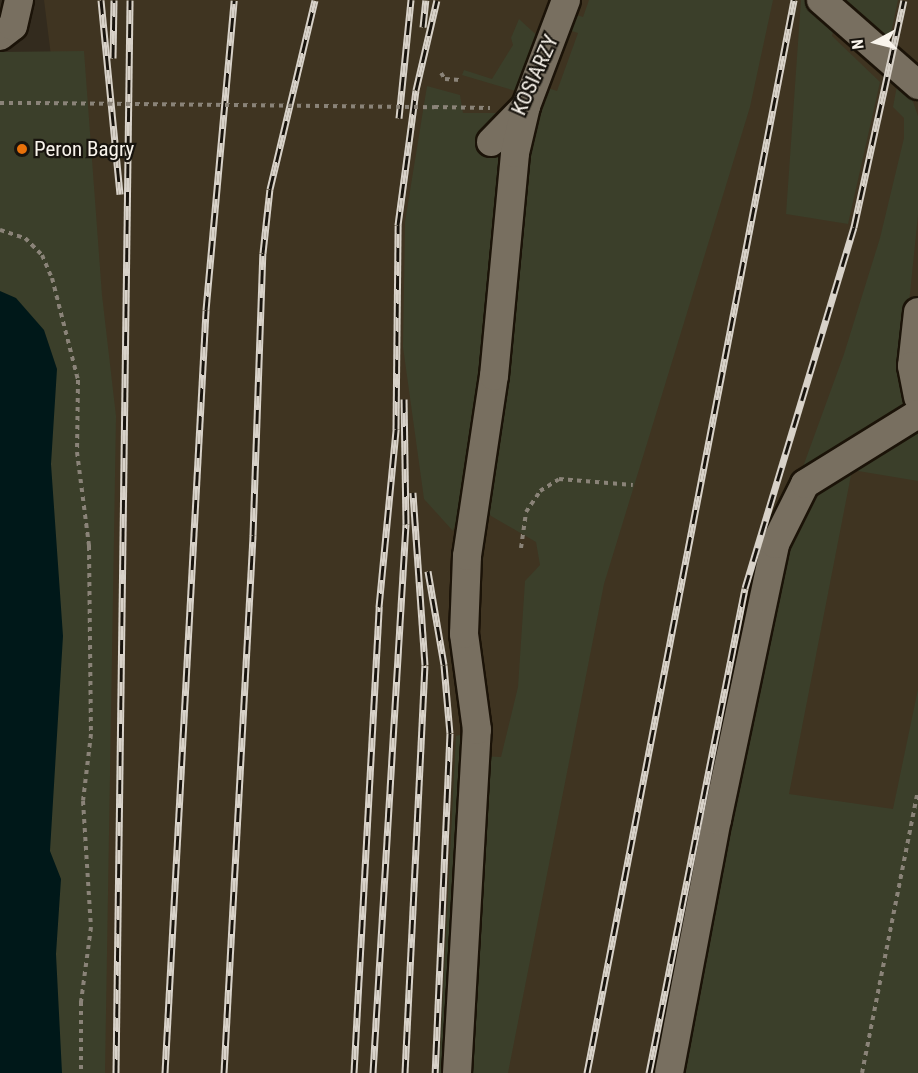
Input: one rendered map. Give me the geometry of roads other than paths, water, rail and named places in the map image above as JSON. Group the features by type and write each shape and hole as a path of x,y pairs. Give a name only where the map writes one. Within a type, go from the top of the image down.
{"lane":[{"path":"0,36 13,26 19,0"},
{"name":"KOSIARZY","path":"491,142 526,106 566,0"},
{"path":"820,0 918,85"},
{"path":"457,1073 477,730 475,701 468,676 465,593 515,153 526,106"},
{"path":"918,312 912,366 918,397"},
{"path":"669,1073 717,820 775,544 804,484 918,414"}],"water":[{"path":"0,291 16,298 44,330 57,369 51,464 63,636 50,851 61,879 56,954 62,1073 0,1073"}],"railway":[{"path":"101,0 120,194"},
{"path":"113,58 114,0"},
{"path":"116,1073 130,0"},
{"path":"165,1073 206,310 234,0"},
{"path":"224,1073 253,535 263,253 270,189 315,0"},
{"path":"399,118 411,0"},
{"path":"423,27 426,0"},
{"path":"354,1073 379,607 396,429 398,225 416,90 437,0"},
{"path":"587,1073 794,0"},
{"path":"649,1073 745,588 854,227 904,0"},
{"path":"373,1073 406,524 404,399"},
{"path":"405,1073 425,665 413,492"},
{"path":"428,571 444,665 450,733 435,1073"}],"place":[{"name":"Peron Bagry","path":"22,149"}]}
